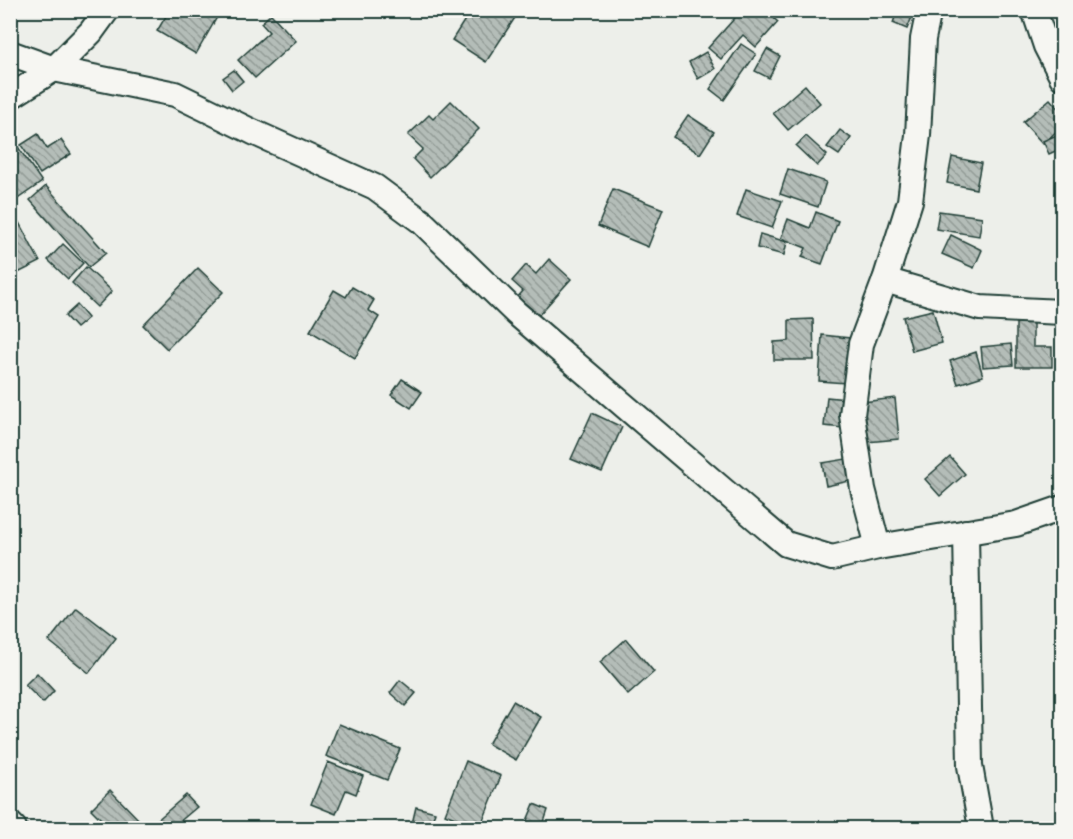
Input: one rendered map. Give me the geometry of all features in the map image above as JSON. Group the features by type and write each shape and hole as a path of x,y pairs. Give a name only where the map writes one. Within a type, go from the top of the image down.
{"street":[{"path":"10,97 54,69 91,32 107,10"},
{"path":"878,547 863,489 852,415 861,344 885,280 910,201 918,135 923,39 929,10"},
{"path":"1034,10 1046,46 1062,77"},
{"path":"10,53 54,69 175,93 253,132 375,186 421,221 516,313 786,544 832,558 878,547 1016,524 1062,508"},
{"path":"885,280 980,308 1062,312"},
{"path":"966,532 970,766 981,828"},
{"path":"10,824 14,828"}],"building":[{"path":"221,10 196,54 157,31 169,11"},
{"path":"471,10 520,10 486,62 452,40"},
{"path":"742,10 765,10 778,22 756,47 743,35 721,59 708,48"},
{"path":"897,11 912,17 907,29 893,23"},
{"path":"271,14 296,41 255,78 238,60 269,32 261,23"},
{"path":"741,44 756,54 724,100 710,89"},
{"path":"767,49 780,56 769,78 755,71"},
{"path":"706,52 715,69 698,79 689,62"},
{"path":"234,70 243,81 232,90 223,78"},
{"path":"805,85 820,103 788,130 773,113"},
{"path":"1050,99 1062,113 1062,126 1043,144 1023,122"},
{"path":"451,101 479,129 430,177 413,159 423,149 408,135 429,115 433,119"},
{"path":"688,115 714,132 700,154 673,137"},
{"path":"840,130 851,138 839,155 827,147"},
{"path":"38,134 47,149 61,140 71,154 40,174 21,145"},
{"path":"1059,134 1062,148 1049,154 1043,141"},
{"path":"806,136 827,155 817,166 796,146"},
{"path":"18,147 42,182 16,200 10,193 10,152"},
{"path":"952,157 981,163 976,189 947,183"},
{"path":"788,169 826,182 818,207 780,194"},
{"path":"46,186 106,253 89,267 30,200"},
{"path":"613,189 663,209 648,247 598,226"},
{"path":"746,189 782,201 772,228 737,216"},
{"path":"939,211 982,217 979,236 936,229"},
{"path":"816,212 838,221 822,264 802,257 806,248 781,238 788,219 810,228"},
{"path":"15,215 40,262 10,277 10,217"},
{"path":"760,234 787,242 784,255 757,248"},
{"path":"951,235 982,250 974,268 942,254"},
{"path":"63,244 83,263 68,279 48,260"},
{"path":"549,259 571,279 537,317 516,299 523,291 512,281 526,265 536,274"},
{"path":"86,267 112,291 97,307 72,283"},
{"path":"198,268 223,292 167,349 143,325"},
{"path":"352,287 374,300 368,310 379,317 355,358 310,331 334,290 346,297"},
{"path":"77,305 88,318 76,328 65,316"},
{"path":"933,310 942,343 912,351 903,317"},
{"path":"813,319 814,360 774,360 774,342 789,341 789,320"},
{"path":"1016,319 1033,319 1033,347 1052,347 1052,367 1016,367"},
{"path":"822,335 850,338 846,383 819,381"},
{"path":"1011,344 1013,365 983,367 981,347"},
{"path":"976,352 983,376 958,384 950,361"},
{"path":"402,379 422,392 411,408 391,395"},
{"path":"827,397 846,399 843,428 824,426"},
{"path":"895,398 899,439 867,442 863,402"},
{"path":"592,413 622,427 602,472 571,459"},
{"path":"950,457 965,474 940,496 925,479"},
{"path":"846,459 850,481 826,486 822,463"},
{"path":"76,607 116,638 89,673 49,641"},
{"path":"626,639 654,672 628,695 600,662"},
{"path":"37,673 54,691 43,703 25,685"},
{"path":"400,680 416,693 405,706 390,693"},
{"path":"513,701 541,717 516,760 488,744"},
{"path":"339,724 400,749 387,780 326,756"},
{"path":"466,761 501,776 480,828 445,814"},
{"path":"328,762 363,776 356,794 346,790 336,814 311,804"},
{"path":"110,790 141,822 135,828 110,828 91,809"},
{"path":"186,795 197,807 172,828 160,828 155,822"},
{"path":"534,804 548,810 542,828 526,823"},
{"path":"416,807 435,812 430,828 411,828"},
{"path":"397,824 411,828 396,828"}]}
